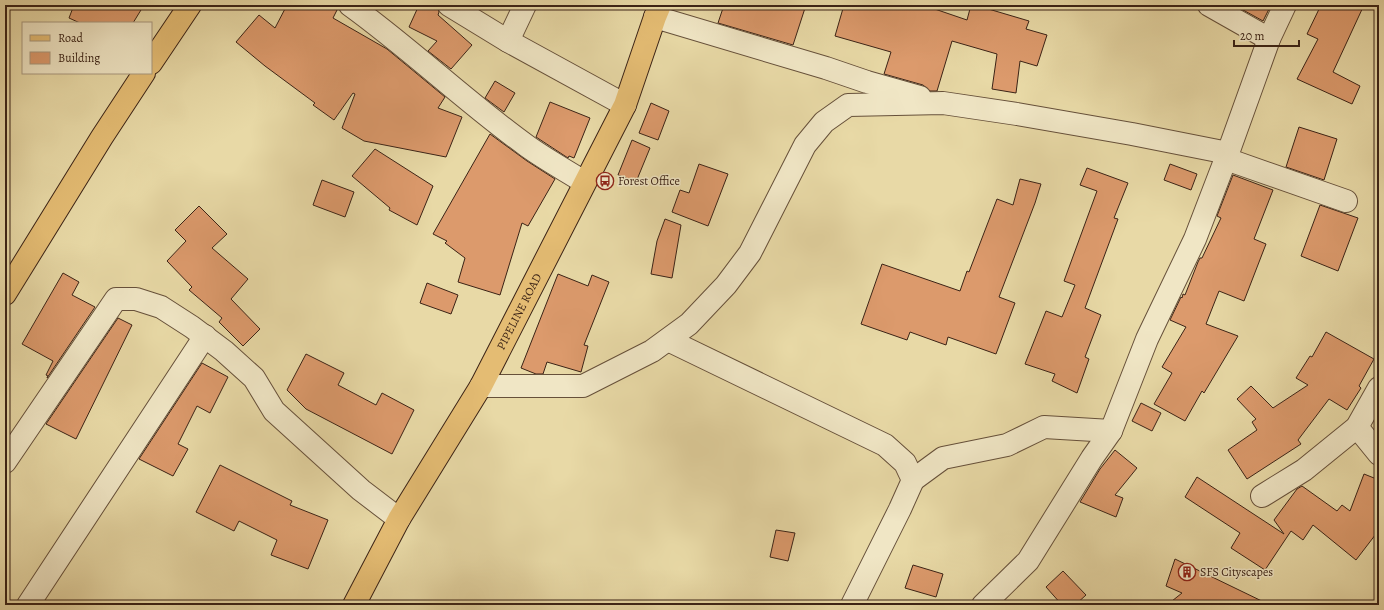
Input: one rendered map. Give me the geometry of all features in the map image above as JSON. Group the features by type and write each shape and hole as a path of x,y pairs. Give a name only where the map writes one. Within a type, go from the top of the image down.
{"main road":[{"path":"152,62 190,5"},
{"name":"PIPELINE ROAD","path":"354,605 399,519 481,386 584,182 625,105 657,11"},
{"path":"5,294 102,136 143,74"}],"street":[{"path":"350,5 528,147 584,182"},
{"path":"449,5 508,42 625,105"},
{"path":"508,42 525,5"},
{"path":"1209,5 1269,39"},
{"path":"983,605 1028,561 1092,458 1111,431 1147,339 1195,239 1227,156 1269,39 1285,5"},
{"path":"657,11 867,82 943,103 1124,132 1227,156 1346,201"},
{"path":"481,386 583,386 652,351 689,324 726,285 750,253 805,145 824,122 848,105 943,103"},
{"path":"5,462 116,299 136,299 161,307 205,336 224,351 254,378 274,411 361,490 399,519"},
{"path":"28,605 205,336"},
{"path":"668,340 885,445 905,463 913,480"},
{"path":"1262,496 1304,470 1358,427 1379,388"},
{"path":"852,605 913,480 943,458 1007,445 1044,427 1111,431"},
{"path":"1358,427 1379,454"}],"building":[{"path":"74,5 144,5 134,22 78,22 69,18"},
{"path":"287,5 338,5 333,18 387,49 445,97 438,108 462,117 446,157 364,141 342,128 355,94 353,93 334,120 313,105 315,103 265,66 236,42 259,15 275,28"},
{"path":"419,5 437,5 439,12 438,15 472,45 451,69 428,51 437,41 409,27"},
{"path":"724,5 806,5 793,45 718,23"},
{"path":"844,5 923,5 967,20 971,5 975,5 1029,21 1026,29 1047,35 1037,66 1020,61 1016,93 992,89 997,54 952,41 937,91 930,91 923,85 884,74 891,52 835,36"},
{"path":"1234,5 1271,5 1263,21"},
{"path":"1321,5 1364,5 1333,72 1360,86 1352,104 1297,79 1318,39 1307,34"},
{"path":"495,81 515,93 504,112 485,98"},
{"path":"550,102 590,118 574,158 569,156 568,158 536,137"},
{"path":"651,103 669,111 658,140 639,133"},
{"path":"1299,127 1337,139 1324,180 1286,167"},
{"path":"490,134 555,179 528,226 522,223 500,295 458,282 465,258 445,243 447,241 433,234"},
{"path":"632,140 650,148 636,182 618,175"},
{"path":"375,149 433,186 417,225 389,210 390,208 352,176"},
{"path":"699,164 728,174 708,226 672,212 680,190 689,193"},
{"path":"1170,164 1197,174 1191,190 1164,180"},
{"path":"1087,168 1128,183 1114,218 1118,219 1085,308 1101,315 1085,357 1089,359 1077,393 1052,381 1055,374 1025,364 1046,311 1062,317 1075,285 1064,281 1097,191 1080,185"},
{"path":"1233,175 1273,190 1254,239 1266,244 1244,301 1219,291 1206,324 1238,336 1204,393 1202,391 1185,421 1154,404 1172,373 1162,367 1186,327 1170,320 1181,297 1182,298 1183,294 1185,295 1198,262 1200,258 1202,258 1221,218 1217,216"},
{"path":"1020,179 1041,184 999,297 1015,303 996,354 948,337 946,345 910,332 907,340 861,324 882,264 960,291 967,271 969,272 997,199 1013,205"},
{"path":"322,180 354,192 345,217 313,205"},
{"path":"1320,205 1358,218 1338,271 1301,256"},
{"path":"199,206 227,234 212,248 248,279 231,299 260,329 243,346 219,322 222,318 189,290 192,287 167,261 186,241 175,230"},
{"path":"665,219 681,225 672,278 651,274 657,241"},
{"path":"63,273 79,282 72,295 95,307 47,378 48,376 46,375 53,361 22,344"},
{"path":"558,274 588,286 592,275 609,282 584,345 588,346 581,372 547,362 543,374 536,374 521,368"},
{"path":"427,283 458,295 451,314 420,303"},
{"path":"118,318 132,325 76,439 46,424"},
{"path":"1326,332 1374,359 1359,386 1361,388 1347,410 1329,399 1298,440 1301,444 1247,479 1228,450 1257,430 1252,422 1256,419 1237,399 1251,386 1273,408 1308,385 1296,378 1310,356 1312,357"},
{"path":"306,354 344,373 338,385 376,405 382,393 414,410 392,454 306,409 287,390"},
{"path":"202,363 228,377 210,413 197,406 178,444 188,449 173,476 139,459"},
{"path":"1141,403 1161,413 1152,431 1132,421"},
{"path":"1115,450 1137,468 1115,495 1123,498 1116,517 1080,502 1100,469"},
{"path":"220,465 292,501 290,505 328,520 308,569 271,555 277,540 239,521 234,531 196,512"},
{"path":"1364,474 1379,480 1379,530 1356,560 1313,525 1303,540 1291,531 1265,570 1231,548 1240,533 1185,497 1197,477 1284,534 1274,520 1297,489 1302,486 1337,511 1342,505 1350,511"},
{"path":"776,530 795,533 788,561 770,557"},
{"name":"SFS Cityscapes","path":"1175,559 1270,605 1167,605 1182,593 1166,586"},
{"path":"913,565 943,574 936,597 905,588"},
{"path":"1063,571 1086,595 1075,605 1062,605 1046,587"}],"place":[{"name":"Forest Office","path":"605,181"},
{"name":"SFS Cityscapes","path":"1187,572"}]}
